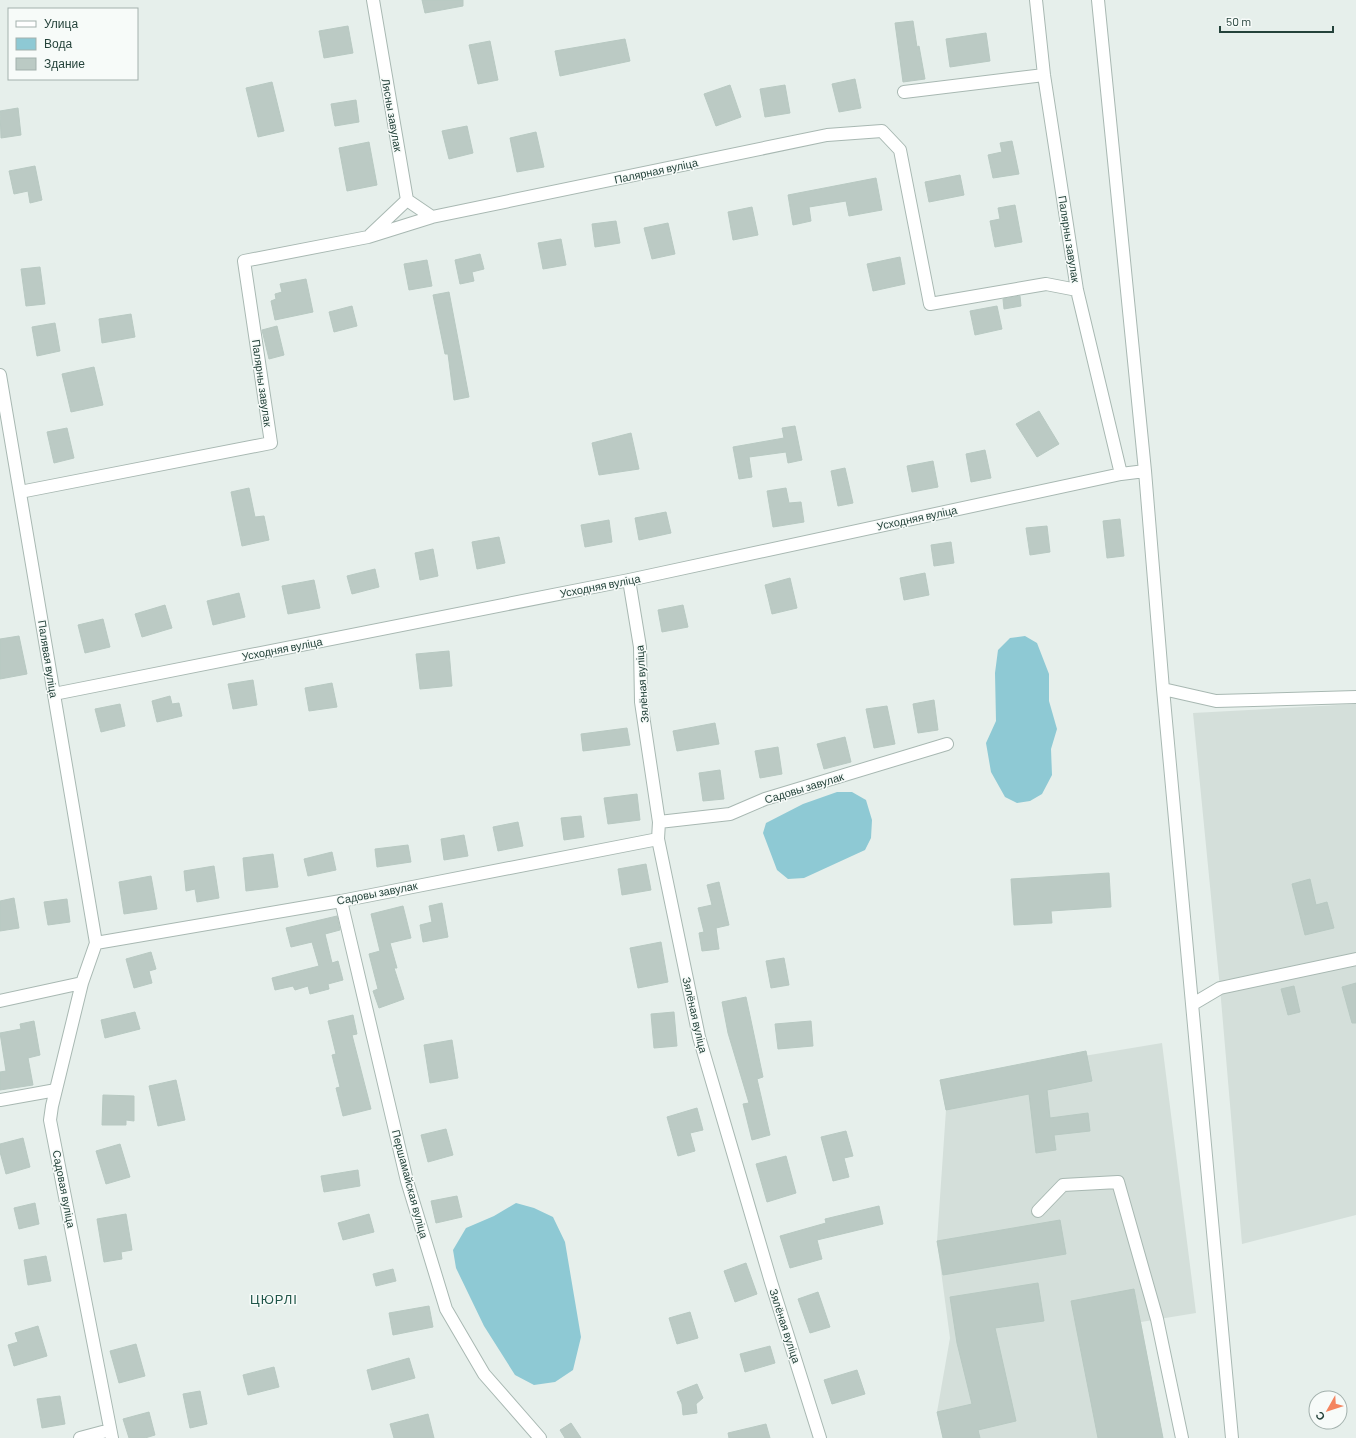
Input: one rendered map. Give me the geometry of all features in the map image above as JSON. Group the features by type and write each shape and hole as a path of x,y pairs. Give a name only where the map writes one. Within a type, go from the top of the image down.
{"street":[{"name":"Лясны завулак","path":"373,0 406,200"},
{"name":"Палярны завулак","path":"1036,0 1044,75 1077,290 1121,474"},
{"path":"1098,0 1145,471 1163,689 1232,1438"},
{"path":"904,92 1044,75"},
{"name":"Палярная вуліца","path":"432,217 828,135 882,131 900,150 930,304 1046,284 1077,290"},
{"path":"368,237 406,200 432,217"},
{"name":"Палярны завулак","path":"20,492 271,443 244,261 368,237 432,217"},
{"name":"Палявая вуліца","path":"0,375 96,943"},
{"name":"Усходняя вуліца","path":"54,694 629,580 1121,474 1145,471"},
{"name":"Зялёная вуліца","path":"629,580 640,647 641,702 659,822 658,840 698,1037 771,1282 820,1438"},
{"path":"1163,689 1216,701 1356,697"},
{"name":"Садовы завулак","path":"659,822 730,814 765,799 947,744"},
{"name":"Садовы завулак","path":"96,943 341,901 658,840"},
{"name":"Першамайская вуліца","path":"341,901 407,1182 446,1309 484,1374 540,1438"},
{"name":"Садовая вуліца","path":"96,943 82,983 50,1120 111,1434"},
{"path":"1193,1004 1220,988 1356,959"},
{"path":"0,1001 82,983"},
{"path":"0,1100 56,1090"},
{"path":"1038,1211 1063,1185 1118,1182 1157,1319 1182,1438"},
{"path":"80,1438 111,1434"}],"shaded area":[{"path":"1356,704 1356,1215 1242,1244 1220,988 1193,713"},
{"path":"1162,1043 1196,1313 1141,1322 1163,1438 943,1438 937,1412 950,1338 937,1241 946,1110 940,1080"}],"water":[{"path":"1025,636 1037,643 1049,674 1049,701 1057,729 1051,749 1052,775 1042,794 1030,801 1017,803 1005,797 991,772 986,743 996,721 995,673 998,650 1010,638"},
{"path":"837,792 852,792 866,800 872,820 871,838 865,850 804,878 788,879 777,870 763,833 766,823 803,804"},
{"path":"516,1203 534,1208 553,1217 565,1242 581,1337 573,1370 555,1382 534,1385 515,1375 484,1326 456,1268 453,1250 466,1228 494,1216"}],"building":[{"path":"422,0 463,0 463,6 425,13"},
{"path":"913,21 917,47 919,46 925,79 903,82 895,23"},
{"path":"348,26 353,53 324,58 319,31"},
{"path":"986,33 990,61 950,67 946,39"},
{"path":"625,39 630,61 560,76 555,51"},
{"path":"490,41 498,80 478,84 469,45"},
{"path":"855,79 861,108 839,112 832,84"},
{"path":"272,82 284,131 258,137 246,88"},
{"path":"730,85 741,117 716,126 704,94"},
{"path":"785,85 790,113 765,117 760,89"},
{"path":"356,100 359,122 335,126 331,104"},
{"path":"18,108 21,135 1,138 0,111"},
{"path":"467,126 473,153 449,159 442,131"},
{"path":"536,132 544,167 517,172 510,138"},
{"path":"1012,141 1019,174 993,178 988,155 1002,152 1000,143"},
{"path":"369,142 377,185 347,191 339,148"},
{"path":"35,166 42,200 30,203 28,191 14,194 9,171"},
{"path":"960,175 964,195 929,202 925,182"},
{"path":"876,178 882,210 849,216 846,201 809,207 811,221 793,225 788,195"},
{"path":"1015,205 1022,242 995,247 990,221 1000,219 998,208"},
{"path":"752,207 758,235 733,240 728,212"},
{"path":"616,221 620,243 595,247 592,224"},
{"path":"668,223 675,254 652,259 644,228"},
{"path":"561,239 566,265 543,269 538,243"},
{"path":"480,254 484,269 472,272 474,281 460,284 455,260"},
{"path":"900,257 905,284 873,291 867,264"},
{"path":"427,260 432,286 409,290 404,264"},
{"path":"40,267 45,304 26,306 21,269"},
{"path":"306,279 313,312 275,320 271,301 276,299 275,294 282,292 280,284"},
{"path":"449,292 469,397 454,400 448,354 445,354 433,295"},
{"path":"1020,296 1021,306 1004,309 1003,299"},
{"path":"352,306 357,326 334,332 329,312"},
{"path":"997,306 1002,329 975,335 970,311"},
{"path":"131,314 135,337 102,343 99,319"},
{"path":"55,323 60,351 37,356 32,327"},
{"path":"277,326 284,355 269,359 262,330"},
{"path":"94,367 103,405 71,412 62,374"},
{"path":"1039,411 1059,444 1037,457 1016,424"},
{"path":"795,426 802,460 788,463 786,452 749,457 752,477 739,479 733,447 784,438 782,428"},
{"path":"67,428 74,458 54,463 47,432"},
{"path":"631,433 639,469 599,475 592,443"},
{"path":"985,450 991,478 971,482 966,454"},
{"path":"933,461 938,487 912,492 907,466"},
{"path":"845,468 853,503 838,506 831,471"},
{"path":"249,488 255,517 264,516 269,540 242,546 231,492"},
{"path":"786,488 789,503 801,502 804,522 773,527 767,491"},
{"path":"666,512 671,533 639,540 635,518"},
{"path":"1120,519 1124,556 1107,558 1103,521"},
{"path":"609,520 612,542 585,547 581,525"},
{"path":"1047,526 1050,552 1030,555 1026,528"},
{"path":"499,537 505,563 477,569 472,542"},
{"path":"951,542 954,563 934,566 931,545"},
{"path":"433,549 438,576 420,580 415,553"},
{"path":"375,569 379,587 352,594 347,576"},
{"path":"925,573 929,595 904,600 900,578"},
{"path":"790,578 797,608 772,614 765,585"},
{"path":"314,580 320,608 288,614 282,586"},
{"path":"239,593 245,617 213,625 207,601"},
{"path":"165,605 172,628 142,637 135,614"},
{"path":"683,605 688,627 662,632 658,610"},
{"path":"103,619 110,647 85,653 78,625"},
{"path":"19,636 27,674 0,679 0,639"},
{"path":"449,651 452,686 420,689 416,654"},
{"path":"253,680 257,705 233,709 228,684"},
{"path":"332,683 337,707 309,711 305,688"},
{"path":"170,696 172,704 179,703 182,716 157,722 152,701"},
{"path":"934,700 938,730 918,733 913,704"},
{"path":"120,704 125,726 101,732 95,709"},
{"path":"887,706 895,744 874,748 866,709"},
{"path":"715,723 719,744 677,751 673,731"},
{"path":"627,728 630,745 583,751 581,734"},
{"path":"845,737 851,762 824,769 817,744"},
{"path":"778,747 782,774 760,778 755,751"},
{"path":"720,770 724,799 703,801 699,773"},
{"path":"637,794 640,820 608,824 604,798"},
{"path":"581,816 584,837 564,840 561,818"},
{"path":"518,822 523,846 498,851 493,827"},
{"path":"464,835 468,856 444,860 441,839"},
{"path":"408,845 411,862 377,867 375,849"},
{"path":"332,852 336,870 308,876 304,859"},
{"path":"273,854 278,887 246,891 243,858"},
{"path":"646,864 651,890 622,895 618,869"},
{"path":"214,866 219,898 197,902 195,889 186,891 184,871"},
{"path":"1109,873 1111,907 1051,911 1052,923 1014,925 1011,879"},
{"path":"151,876 157,909 124,914 119,882"},
{"path":"1310,879 1316,905 1327,902 1334,928 1305,935 1292,884"},
{"path":"719,882 729,925 716,928 719,949 702,951 699,933 704,932 698,908 712,905 707,885"},
{"path":"14,898 19,928 0,931 0,901"},
{"path":"67,899 70,922 48,925 44,902"},
{"path":"442,903 448,937 423,942 420,925 432,922 429,906"},
{"path":"403,906 411,938 390,943 397,968 394,968 404,999 379,1008 373,991 378,989 369,954 380,951 371,914"},
{"path":"337,916 340,930 325,934 332,963 338,961 343,980 328,984 329,989 310,994 308,986 295,990 293,986 275,990 272,978 319,966 312,942 291,947 286,928"},
{"path":"661,942 668,982 638,988 630,948"},
{"path":"151,952 156,969 149,971 152,983 134,988 126,959"},
{"path":"784,958 789,985 771,988 766,961"},
{"path":"1356,983 1356,1023 1352,1023 1342,987"},
{"path":"1294,986 1300,1012 1288,1015 1281,989"},
{"path":"746,997 763,1077 757,1079 770,1135 752,1140 743,1104 749,1103 728,1033 722,1002"},
{"path":"135,1012 140,1029 105,1038 101,1020"},
{"path":"674,1012 677,1046 654,1048 651,1014"},
{"path":"353,1015 357,1034 352,1035 371,1109 343,1116 336,1088 340,1087 332,1055 336,1054 328,1021"},
{"path":"34,1021 40,1055 28,1058 33,1085 0,1090 0,1072 6,1071 0,1033 21,1029 20,1024"},
{"path":"811,1021 813,1046 778,1049 775,1024"},
{"path":"452,1040 458,1078 430,1083 424,1045"},
{"path":"1086,1051 1092,1081 1047,1090 1050,1118 1088,1113 1090,1131 1054,1135 1056,1150 1036,1153 1029,1094 946,1110 940,1080"},
{"path":"176,1080 185,1120 158,1126 149,1086"},
{"path":"103,1095 134,1096 134,1121 126,1120 126,1125 102,1125"},
{"path":"697,1108 703,1130 690,1133 695,1151 678,1156 667,1117"},
{"path":"446,1129 453,1155 428,1162 421,1135"},
{"path":"846,1131 853,1156 844,1158 849,1177 833,1181 821,1137"},
{"path":"23,1138 30,1167 6,1174 0,1152 0,1144"},
{"path":"120,1144 130,1177 106,1184 96,1151"},
{"path":"786,1156 796,1193 767,1202 756,1164"},
{"path":"358,1170 360,1186 324,1192 321,1176"},
{"path":"457,1196 462,1217 436,1223 431,1201"},
{"path":"35,1203 39,1224 19,1229 14,1208"},
{"path":"879,1206 883,1224 817,1240 822,1259 790,1268 780,1236 826,1223 825,1219"},
{"path":"126,1214 132,1250 121,1252 122,1259 104,1262 97,1219"},
{"path":"369,1214 374,1232 343,1240 338,1223"},
{"path":"1060,1220 1066,1254 943,1275 937,1241"},
{"path":"46,1256 51,1281 28,1285 24,1260"},
{"path":"746,1263 757,1294 735,1302 724,1271"},
{"path":"393,1269 396,1281 376,1286 373,1274"},
{"path":"1038,1283 1044,1321 995,1328 1016,1421 978,1430 980,1438 943,1438 937,1412 972,1404 957,1343 950,1297"},
{"path":"1134,1289 1163,1438 1098,1438 1071,1301"},
{"path":"818,1292 830,1327 810,1333 798,1299"},
{"path":"429,1306 433,1327 393,1335 389,1313"},
{"path":"690,1312 698,1338 677,1344 669,1318"},
{"path":"38,1326 47,1356 14,1366 8,1345 18,1342 15,1333"},
{"path":"136,1344 145,1376 119,1383 110,1351"},
{"path":"770,1346 775,1363 745,1372 740,1354"},
{"path":"409,1358 415,1378 372,1390 367,1370"},
{"path":"274,1367 279,1387 248,1395 243,1375"},
{"path":"857,1370 865,1394 832,1404 824,1380"},
{"path":"697,1384 703,1398 696,1404 697,1413 683,1415 682,1404 677,1392"},
{"path":"200,1391 207,1424 190,1428 183,1394"},
{"path":"60,1396 65,1424 42,1428 37,1399"},
{"path":"149,1412 155,1435 145,1438 129,1438 123,1419"},
{"path":"428,1414 434,1438 394,1438 390,1424"},
{"path":"571,1423 581,1438 565,1438 560,1430"},
{"path":"766,1424 770,1438 729,1438 728,1433"}],"district":[{"name":"ЦЮРЛІ","path":"274,1299"}]}
